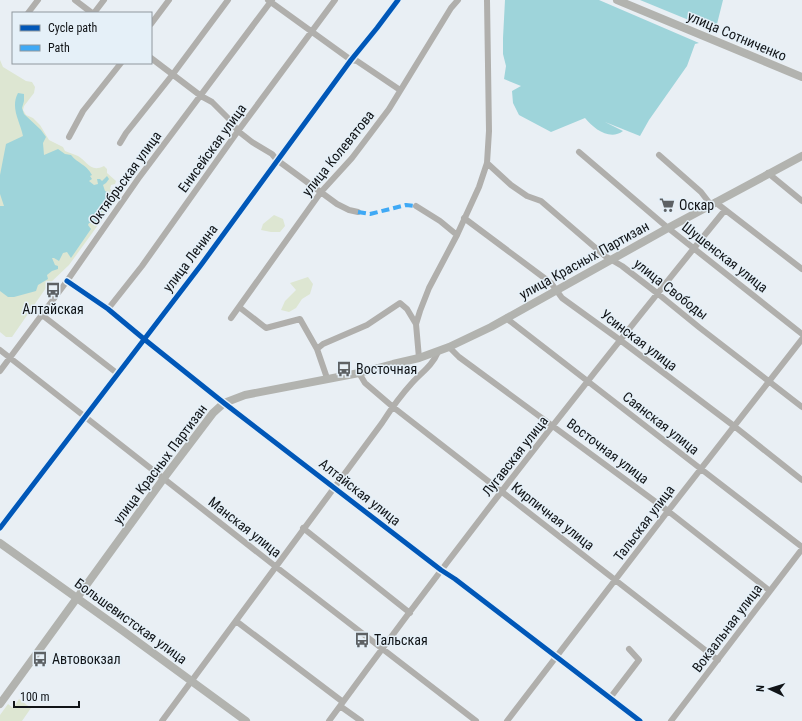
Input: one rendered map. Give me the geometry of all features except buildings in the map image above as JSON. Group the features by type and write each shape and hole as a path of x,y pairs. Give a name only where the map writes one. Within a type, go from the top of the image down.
{"main road":[{"name":"улица Сотниченко","path":"617,0 802,77"},
{"name":"улица Красных Партизан","path":"0,704 76,597 164,478 213,413 224,403 245,395 359,372 419,358 450,347 612,260 768,173 802,156"},
{"name":"Большевистская улица","path":"0,543 192,680 246,721"}],"street":[{"path":"29,12 38,0"},
{"path":"76,0 92,12"},
{"path":"94,12 104,0"},
{"path":"152,23 169,0"},
{"path":"120,143 126,133 173,74 228,0"},
{"name":"Енисейская улица","path":"108,309 142,266 238,131 335,0"},
{"name":"улица Ленина","path":"0,528 201,265 351,60 378,28 398,0"},
{"name":"улица Колеватова","path":"231,318 321,192 352,158 389,109 451,8 458,0"},
{"path":"419,358 416,324 420,311 429,288 457,235 479,186 486,163 489,131 487,0"},
{"path":"270,1 351,60 357,61 400,90"},
{"name":"Октябрьская улица","path":"0,371 67,281 138,179 270,1"},
{"path":"152,59 201,96 212,102 230,120 238,131 252,142 272,154 277,160 337,204 349,210 358,212"},
{"path":"69,137 83,111 120,64"},
{"name":"Шушенская улица","path":"579,152 668,228 802,334"},
{"path":"659,155 713,204 725,210 802,269"},
{"name":"улица Свободы","path":"486,163 511,185 527,196 541,201 605,256 622,266 802,407"},
{"path":"768,173 802,200"},
{"path":"416,206 440,221 457,235"},
{"name":"Лугавская улица","path":"329,721 441,570 657,293 725,210"},
{"name":"Усинская улица","path":"464,218 551,283 562,298 734,426 802,480"},
{"name":"Алтайская улица","path":"67,281 108,309 224,403 640,721"},
{"path":"317,349 323,344 367,325 400,302 407,309 416,324"},
{"path":"239,307 266,328 300,319 317,349 327,378"},
{"path":"42,315 118,374"},
{"name":"Саянская улица","path":"506,318 802,548"},
{"name":"Тальская улица","path":"507,721 700,469 802,339"},
{"name":"Восточная улица","path":"450,347 459,357 668,511 770,590"},
{"name":"Манская улица","path":"0,350 275,566 476,721"},
{"path":"162,721 397,400 434,362 438,352"},
{"name":"Кирпичная улица","path":"359,372 365,383 392,407 718,660"},
{"path":"303,528 410,613"},
{"name":"Вокзальная улица","path":"671,721 802,548"},
{"path":"236,621 342,704 361,721"},
{"path":"610,698 639,660 629,649"}],"green space":[{"path":"0,60 3,67 26,81 32,82 35,87 34,93 24,106 23,110 26,115 33,118 40,125 49,140 63,147 65,151 78,156 89,166 99,168 104,166 107,169 107,173 116,181 115,184 111,185 110,189 115,192 114,203 69,265 48,285 12,337 6,337 0,332"},
{"path":"274,215 283,219 285,226 280,232 261,230 263,224"},
{"path":"308,277 313,284 310,294 302,299 296,308 289,312 281,310 285,301 296,290 290,283"},
{"path":"19,699 31,708 22,721 0,721 0,715 8,704 13,708"}],"water":[{"path":"505,0 599,0 699,43 695,44 687,66 649,120 640,136 605,122 623,131 613,135 608,134 598,130 585,118 551,132 519,115 513,103 512,91 521,86 504,79 506,66 503,54"},
{"path":"640,0 723,0 716,28 718,32"},
{"path":"18,93 24,94 22,108 24,114 41,130 46,137 43,143 44,155 58,149 65,154 71,155 89,171 92,175 90,176 92,179 89,181 94,185 98,184 97,179 102,181 107,176 109,179 103,185 105,191 109,193 110,198 104,202 105,208 99,214 101,216 97,223 89,223 88,225 91,229 71,258 67,252 63,253 59,261 52,258 55,265 58,266 58,269 47,275 48,279 38,285 36,291 14,297 8,297 0,291 0,206 4,206 0,194 0,175 6,144 23,136 15,109"}],"marked path":[{"path":"358,212 370,214 406,205 416,206"}],"cycle path":[{"path":"0,528 201,265 351,60 398,0"},
{"path":"67,281 108,309 224,403 640,721"}],"place":[{"name":"Оскар","path":"667,205"},
{"name":"Алтайская","path":"53,290"},
{"name":"Восточная","path":"344,369"},
{"name":"Тальская","path":"362,640"},
{"name":"Автовокзал","path":"40,659"}]}
